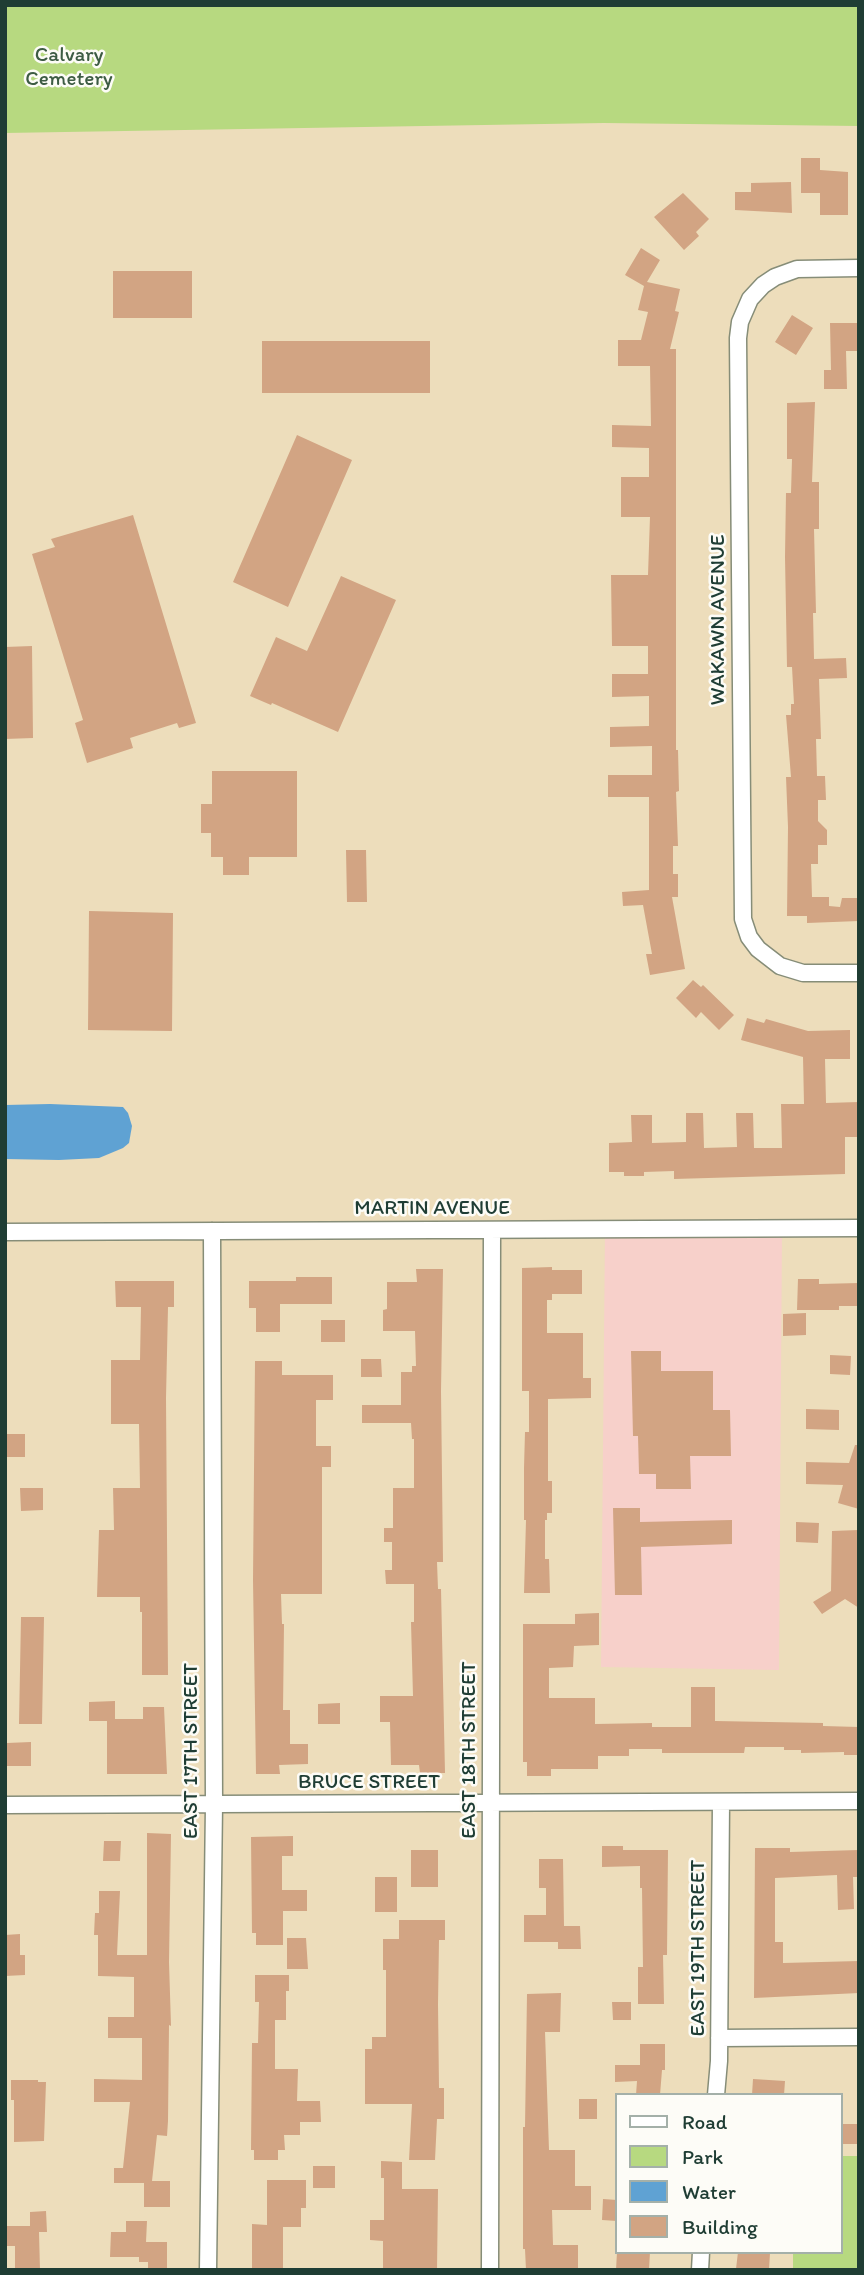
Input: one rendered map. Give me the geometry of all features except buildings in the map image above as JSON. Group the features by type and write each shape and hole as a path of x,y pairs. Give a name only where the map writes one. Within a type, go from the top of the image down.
{"street":[{"name":"WAKAWN AVENUE","path":"859,268 793,270 762,285 750,299 740,321 738,366 743,919 749,937 758,949 780,967 803,973 859,973"},
{"name":"MARTIN AVENUE","path":"5,1232 859,1228"},
{"name":"EAST 18TH STREET","path":"490,2270 492,1230"},
{"name":"EAST 17TH STREET","path":"208,2270 214,1805 212,1231"},
{"name":"BRUCE STREET","path":"5,1805 859,1801"},
{"name":"EAST 19TH STREET","path":"716,2093 721,1802"},
{"path":"719,2038 859,2037"}],"shaded area":[{"path":"782,1228 779,1670 601,1667 605,1229"}],"green space":[{"name":"Calvary Cemetery","path":"5,5 859,5 859,126 604,123 5,133"},
{"path":"843,2156 859,2156 859,2270 793,2270 793,2254 843,2254"}],"water":[{"path":"5,1105 123,1107 132,1126 129,1143 99,1158 5,1159"}]}
